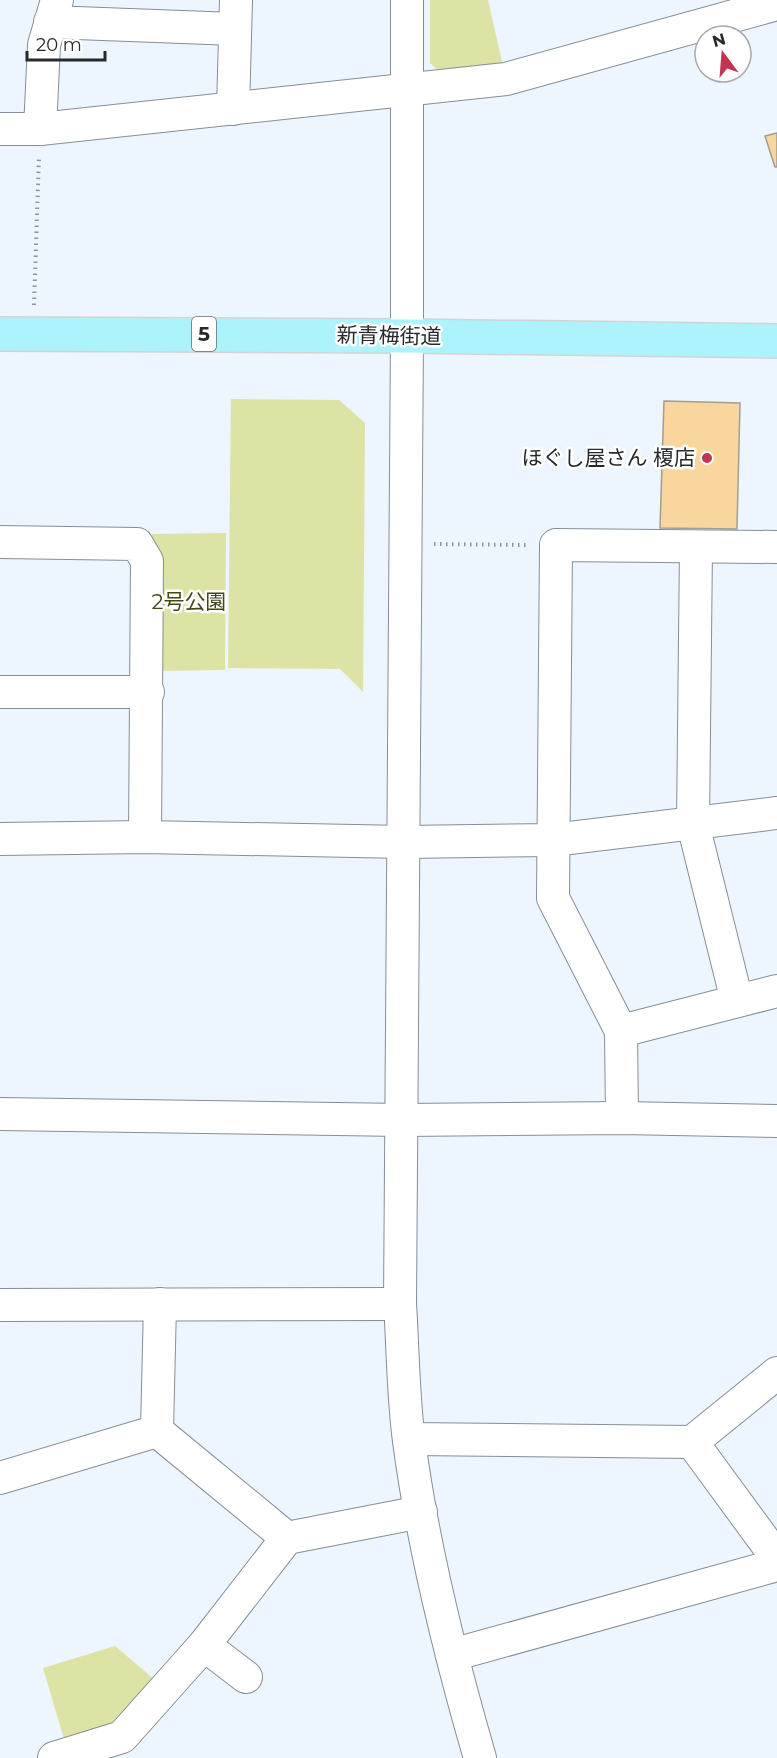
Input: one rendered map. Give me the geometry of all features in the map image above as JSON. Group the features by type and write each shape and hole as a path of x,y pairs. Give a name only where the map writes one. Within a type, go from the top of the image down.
{"main road":[{"name":"新青梅街道","path":"0,334 777,341"}],"street":[{"path":"407,0 406,544 400,1304 409,1439 421,1512 452,1655 480,1758"},
{"path":"0,129 40,129 506,79 777,4"},
{"path":"40,129 44,45 53,11 235,15 233,109"},
{"path":"0,542 137,544 147,561 148,692 145,837"},
{"path":"622,1118 621,1031 553,898 556,545 777,547"},
{"path":"696,547 693,824 737,1001"},
{"path":"0,692 148,692"},
{"path":"0,839 145,837 404,842 552,840 777,813"},
{"path":"621,1031 777,991"},
{"path":"0,1114 402,1120 622,1118 777,1121"},
{"path":"157,1431 160,1304"},
{"path":"0,1305 400,1304"},
{"path":"409,1439 692,1442 777,1373"},
{"path":"0,1478 157,1431"},
{"path":"157,1431 287,1538"},
{"path":"692,1442 777,1557"},
{"path":"54,1758 122,1737 204,1645 287,1538 421,1512"},
{"path":"452,1655 777,1565"},
{"path":"204,1645 246,1677"}],"path":[{"path":"33,333 40,129"},
{"path":"406,544 556,545"}],"green space":[{"path":"430,0 488,0 503,66 437,69 430,63"},
{"path":"231,399 339,400 365,423 363,692 340,669 228,668"},
{"name":"2号公園","path":"226,533 225,670 152,671 152,534"},
{"path":"115,1646 155,1680 117,1724 64,1739 43,1668"}],"building":[{"path":"777,133 777,167 775,167 765,136"},
{"path":"664,401 740,403 737,529 660,528"}],"place":[{"name":"ほぐし屋さん 榎店","path":"707,458"}]}
